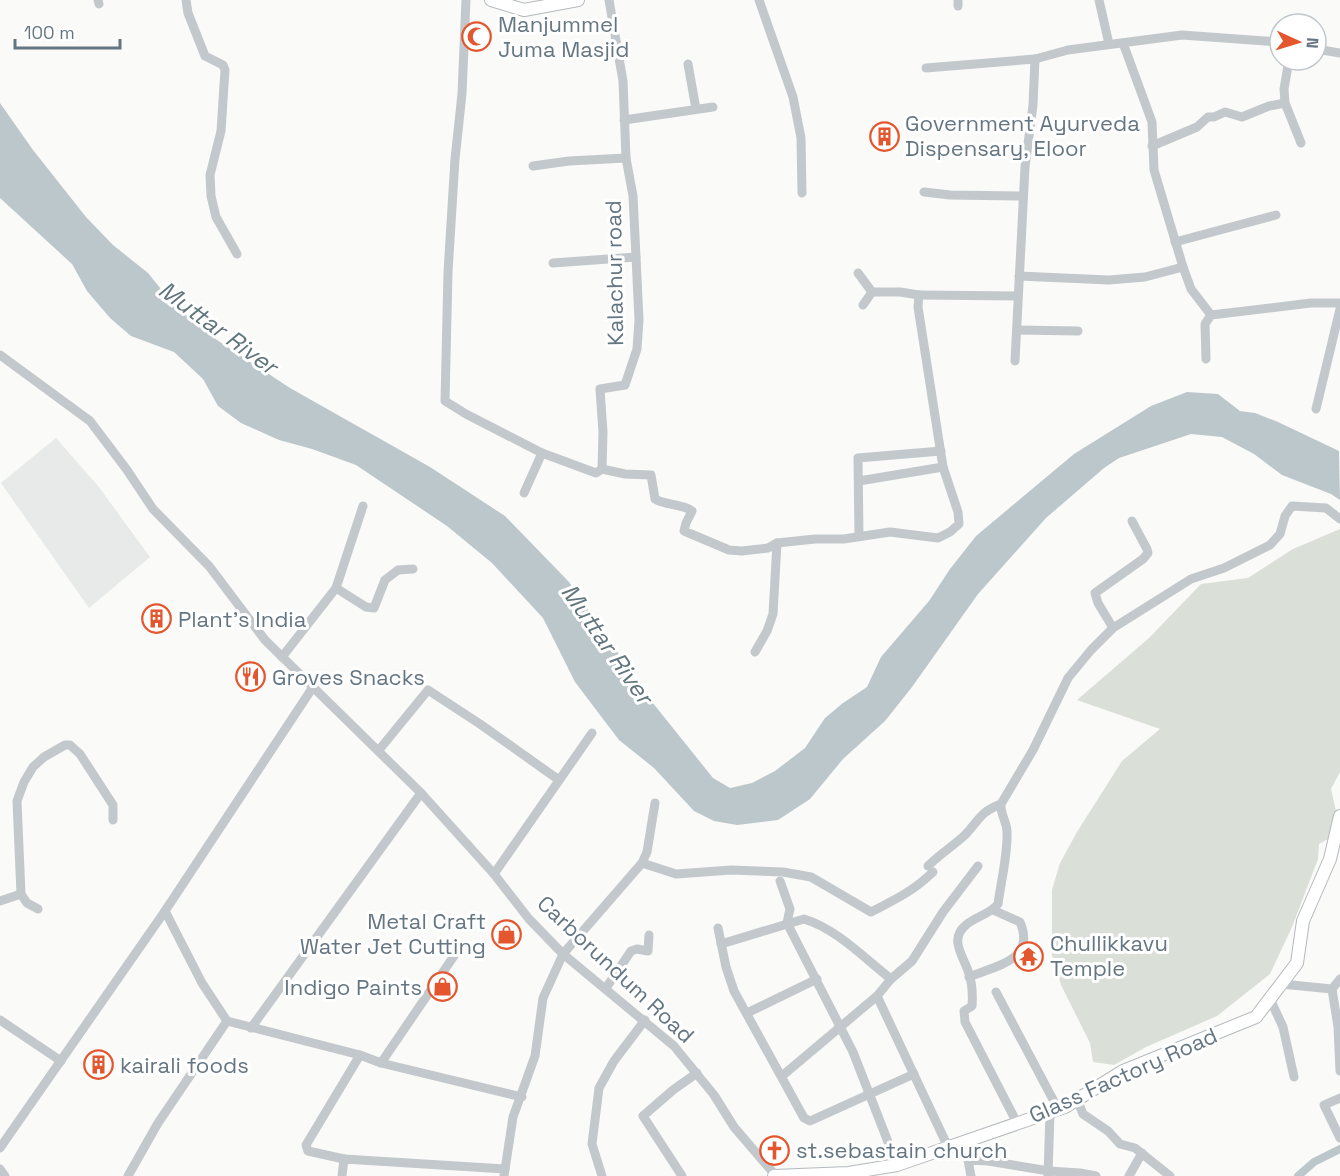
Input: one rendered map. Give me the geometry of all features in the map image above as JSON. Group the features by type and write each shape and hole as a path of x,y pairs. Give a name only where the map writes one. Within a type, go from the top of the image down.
{"main road":[{"path":"491,0 524,10 578,0"},
{"name":"Glass Factory Road","path":"775,1176 849,1173 897,1166 1054,1110 1123,1071 1257,1017 1297,963 1303,921 1330,859 1340,816"}],"street":[{"path":"186,0 188,13 205,56 223,65 225,70 221,131 210,175 211,196 216,217 237,254"},
{"path":"466,0 462,94 452,206 445,401 542,453 596,473 602,469 619,473 651,475 655,500 664,504 684,506 692,511 684,531 729,550 742,551 768,548 777,543 844,539 890,532 938,538 959,524 958,512 943,467 932,407 918,307 919,295"},
{"name":"Kalachur road","path":"602,469 603,432 600,389 626,385 637,349 639,320 633,196 626,158 622,81 609,0"},
{"path":"759,0 793,97 801,138 802,193"},
{"path":"1099,0 1109,44"},
{"path":"926,68 1035,59 1068,50 1182,35 1268,41"},
{"path":"1123,43 1152,122 1154,170 1183,267 1191,289 1211,315"},
{"path":"1015,361 1023,196 1033,105 1035,59"},
{"path":"688,64 696,110"},
{"path":"1287,72 1284,89 1285,103 1301,143"},
{"path":"1152,146 1197,127 1208,117 1225,112 1242,117 1269,106 1285,103"},
{"path":"624,120 713,107"},
{"path":"533,166 569,161 626,158"},
{"path":"924,192 950,195 1023,196"},
{"path":"1175,242 1276,215"},
{"path":"553,263 636,257"},
{"path":"1019,276 1109,280 1145,277 1183,267"},
{"path":"858,273 872,292"},
{"path":"872,292 1018,296"},
{"path":"862,305 872,292"},
{"path":"1206,359 1205,324 1211,315 1311,303 1340,303"},
{"path":"1316,410 1340,309"},
{"path":"1017,330 1078,331"},
{"name":"Carborundum Road","path":"0,355 90,421 153,509 209,566 265,640 421,793 494,874 529,919 563,954 675,1046 714,1095 734,1127 775,1176"},
{"path":"859,536 858,458 941,451"},
{"path":"524,494 542,453"},
{"path":"859,481 943,467"},
{"path":"282,657 336,588 363,506"},
{"path":"1017,1123 965,1022 964,1011 972,1006 973,994 957,936 966,925 993,910 998,904 1007,833 1006,819 1000,809 1001,804 1033,750 1068,678 1113,628 1191,579 1224,568 1270,545 1280,534 1285,516 1292,506 1326,508 1340,519"},
{"path":"1113,628 1098,603 1095,593 1143,560 1148,553 1132,521"},
{"path":"755,652 773,614 777,543"},
{"path":"336,588 366,607 375,608 385,580 398,570 413,569"},
{"path":"0,1148 165,911 313,687"},
{"path":"379,750 428,690 559,780"},
{"path":"494,874 592,732"},
{"path":"38,909 27,903 21,894 18,801 24,782 33,767 44,757 65,745 70,745 80,754 113,805 113,820"},
{"path":"251,1028 421,793"},
{"path":"360,1055 306,1145 308,1151 344,1159 504,1172 513,1117 535,1056 543,998 563,954 642,863 647,852 655,803"},
{"path":"642,863 676,874 731,870 783,872 811,877 871,912 894,902 921,883 930,869 966,834 977,818 990,808 1001,804"},
{"path":"782,1076 877,996 891,979 919,954 943,912 978,866"},
{"path":"780,880 790,909 787,923 817,979 871,1093 897,1166"},
{"path":"0,901 21,894"},
{"path":"969,977 1009,960 1023,949 1024,941 1020,922 993,910"},
{"path":"165,911 202,983 227,1021 360,1055 381,1063 522,1097"},
{"path":"721,944 804,919 816,923 842,940 891,979"},
{"path":"718,928 726,968 734,991 804,1118 810,1121 914,1074"},
{"path":"606,988 631,951 637,949 648,951 649,935"},
{"path":"381,1063 458,950"},
{"path":"747,1013 817,979"},
{"path":"1340,979 1332,989 1338,1027 1340,1071"},
{"path":"1281,984 1332,989"},
{"path":"996,992 1054,1110 1048,1174"},
{"path":"877,996 948,1147"},
{"path":"1270,999 1283,1027 1294,1077"},
{"path":"0,1020 61,1061"},
{"path":"602,1176 591,1144 598,1088 614,1061 645,1020"},
{"path":"128,1176 158,1123 227,1021"},
{"path":"682,1176 643,1116 697,1073"},
{"path":"1340,1098 1324,1106 1340,1138"},
{"path":"1077,1099 1083,1114 1108,1131 1120,1144 1135,1148 1170,1176"},
{"path":"965,1141 971,1176"},
{"path":"1129,1176 1142,1153"},
{"path":"342,1176 344,1159"},
{"path":"968,1160 988,1161 1048,1174 1080,1173 1096,1176"},
{"path":"0,1169 5,1176"}],"shaded area":[{"path":"56,438 98,486 150,557 89,608 1,483"},
{"path":"1340,529 1340,772 1331,789 1336,811 1335,835 1319,844 1318,859 1292,927 1270,974 1217,1016 1146,1047 1114,1065 1093,1062 1090,1043 1061,985 1052,955 1052,890 1060,863 1122,761 1160,729 1077,700 1149,638 1201,584 1248,578 1293,549"}],"water":[{"name":"Muttar River","path":"0,103 33,150 86,217 113,245 148,273 173,304 217,340 290,388 430,467 505,516 569,582 632,677 713,778 730,788 752,783 775,771 805,748 825,718 867,687 881,657 929,601 976,536 1074,454 1151,406 1187,392 1218,394 1240,411 1255,413 1278,422 1339,451 1340,500 1331,494 1282,475 1254,454 1222,437 1191,434 1119,458 1046,518 978,594 885,721 843,759 810,799 778,820 737,825 714,821 694,811 654,768 619,740 575,682 543,618 492,563 447,526 356,465 279,440 241,423 218,406 203,379 174,352 131,336 110,318 87,291 72,264 0,198"}],"waterway":[{"path":"1298,1176 1314,1162 1340,1149"}],"place":[{"name":"Manjummel Juma Masjid","path":"477,37"},
{"name":"Government Ayurveda Dispensary, Eloor","path":"884,136"},
{"name":"Plant's India","path":"157,619"},
{"name":"Groves Snacks","path":"251,677"},
{"name":"Metal Craft Water Jet Cutting","path":"507,934"},
{"name":"Chullikkavu Temple","path":"1029,956"},
{"name":"Indigo Paints","path":"443,987"},
{"name":"kairali foods","path":"99,1065"},
{"name":"st.sebastain church","path":"775,1150"}]}
